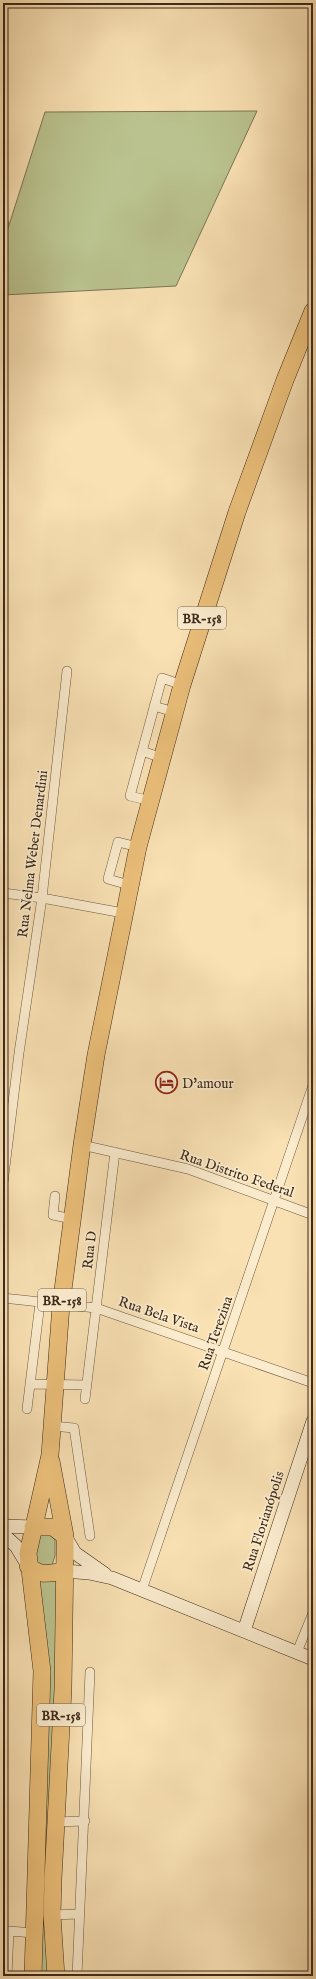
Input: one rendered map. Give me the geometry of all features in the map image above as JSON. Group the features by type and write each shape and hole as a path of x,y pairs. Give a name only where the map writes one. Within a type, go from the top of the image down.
{"highway":[{"name":"BR-158","path":"33,1976 42,1671 28,1566 28,1553 50,1455 61,1305 82,1145 96,1055 123,913 138,847 182,684 236,512 285,380 313,311"},
{"name":"BR-158","path":"50,1455 65,1536 63,1689 55,1822 52,1915 56,1976"},
{"path":"33,1527 52,1527 65,1536"},
{"path":"28,1566 38,1573 46,1574 65,1571"}],"main road":[{"name":"Rua Florianópolis","path":"244,1631 313,1422"},
{"path":"3,1526 33,1527"},
{"path":"3,1534 16,1546 28,1566"},
{"path":"65,1536 75,1553 112,1578"},
{"path":"65,1571 89,1573 112,1578 313,1658"}],"street":[{"name":"Rua Nelma Weber Denardini","path":"3,1183 6,1139 42,898 67,671"},
{"path":"150,801 130,796 154,706 162,678 182,684"},
{"path":"154,706 174,712"},
{"path":"142,751 162,758"},
{"path":"3,893 42,898 123,913"},
{"name":"Rua Terezina","path":"142,1590 313,1085"},
{"name":"Rua Distrito Federal","path":"82,1145 188,1169 313,1215"},
{"name":"Rua D","path":"85,1399 115,1152"},
{"path":"55,1196 53,1215 72,1220"},
{"name":"Rua Bela Vista","path":"3,1298 96,1308 313,1383"},
{"path":"28,1408 40,1303"},
{"path":"30,1384 87,1385"},
{"path":"52,1426 74,1428 90,1536"},
{"path":"297,1652 313,1613"},
{"path":"77,1976 85,1821 90,1672"},
{"path":"55,1822 85,1821"},
{"path":"52,1915 80,1914"},
{"path":"7,1976 9,1931 34,1933"}],"green space":[{"path":"257,111 176,286 3,295 3,244 45,112"},
{"path":"46,1532 55,1539 55,1556 52,1565 40,1566 36,1560 37,1537"},
{"path":"59,1577 52,1976 38,1976 39,1579"}],"place":[{"name":"D'amour","path":"166,1083"}]}
